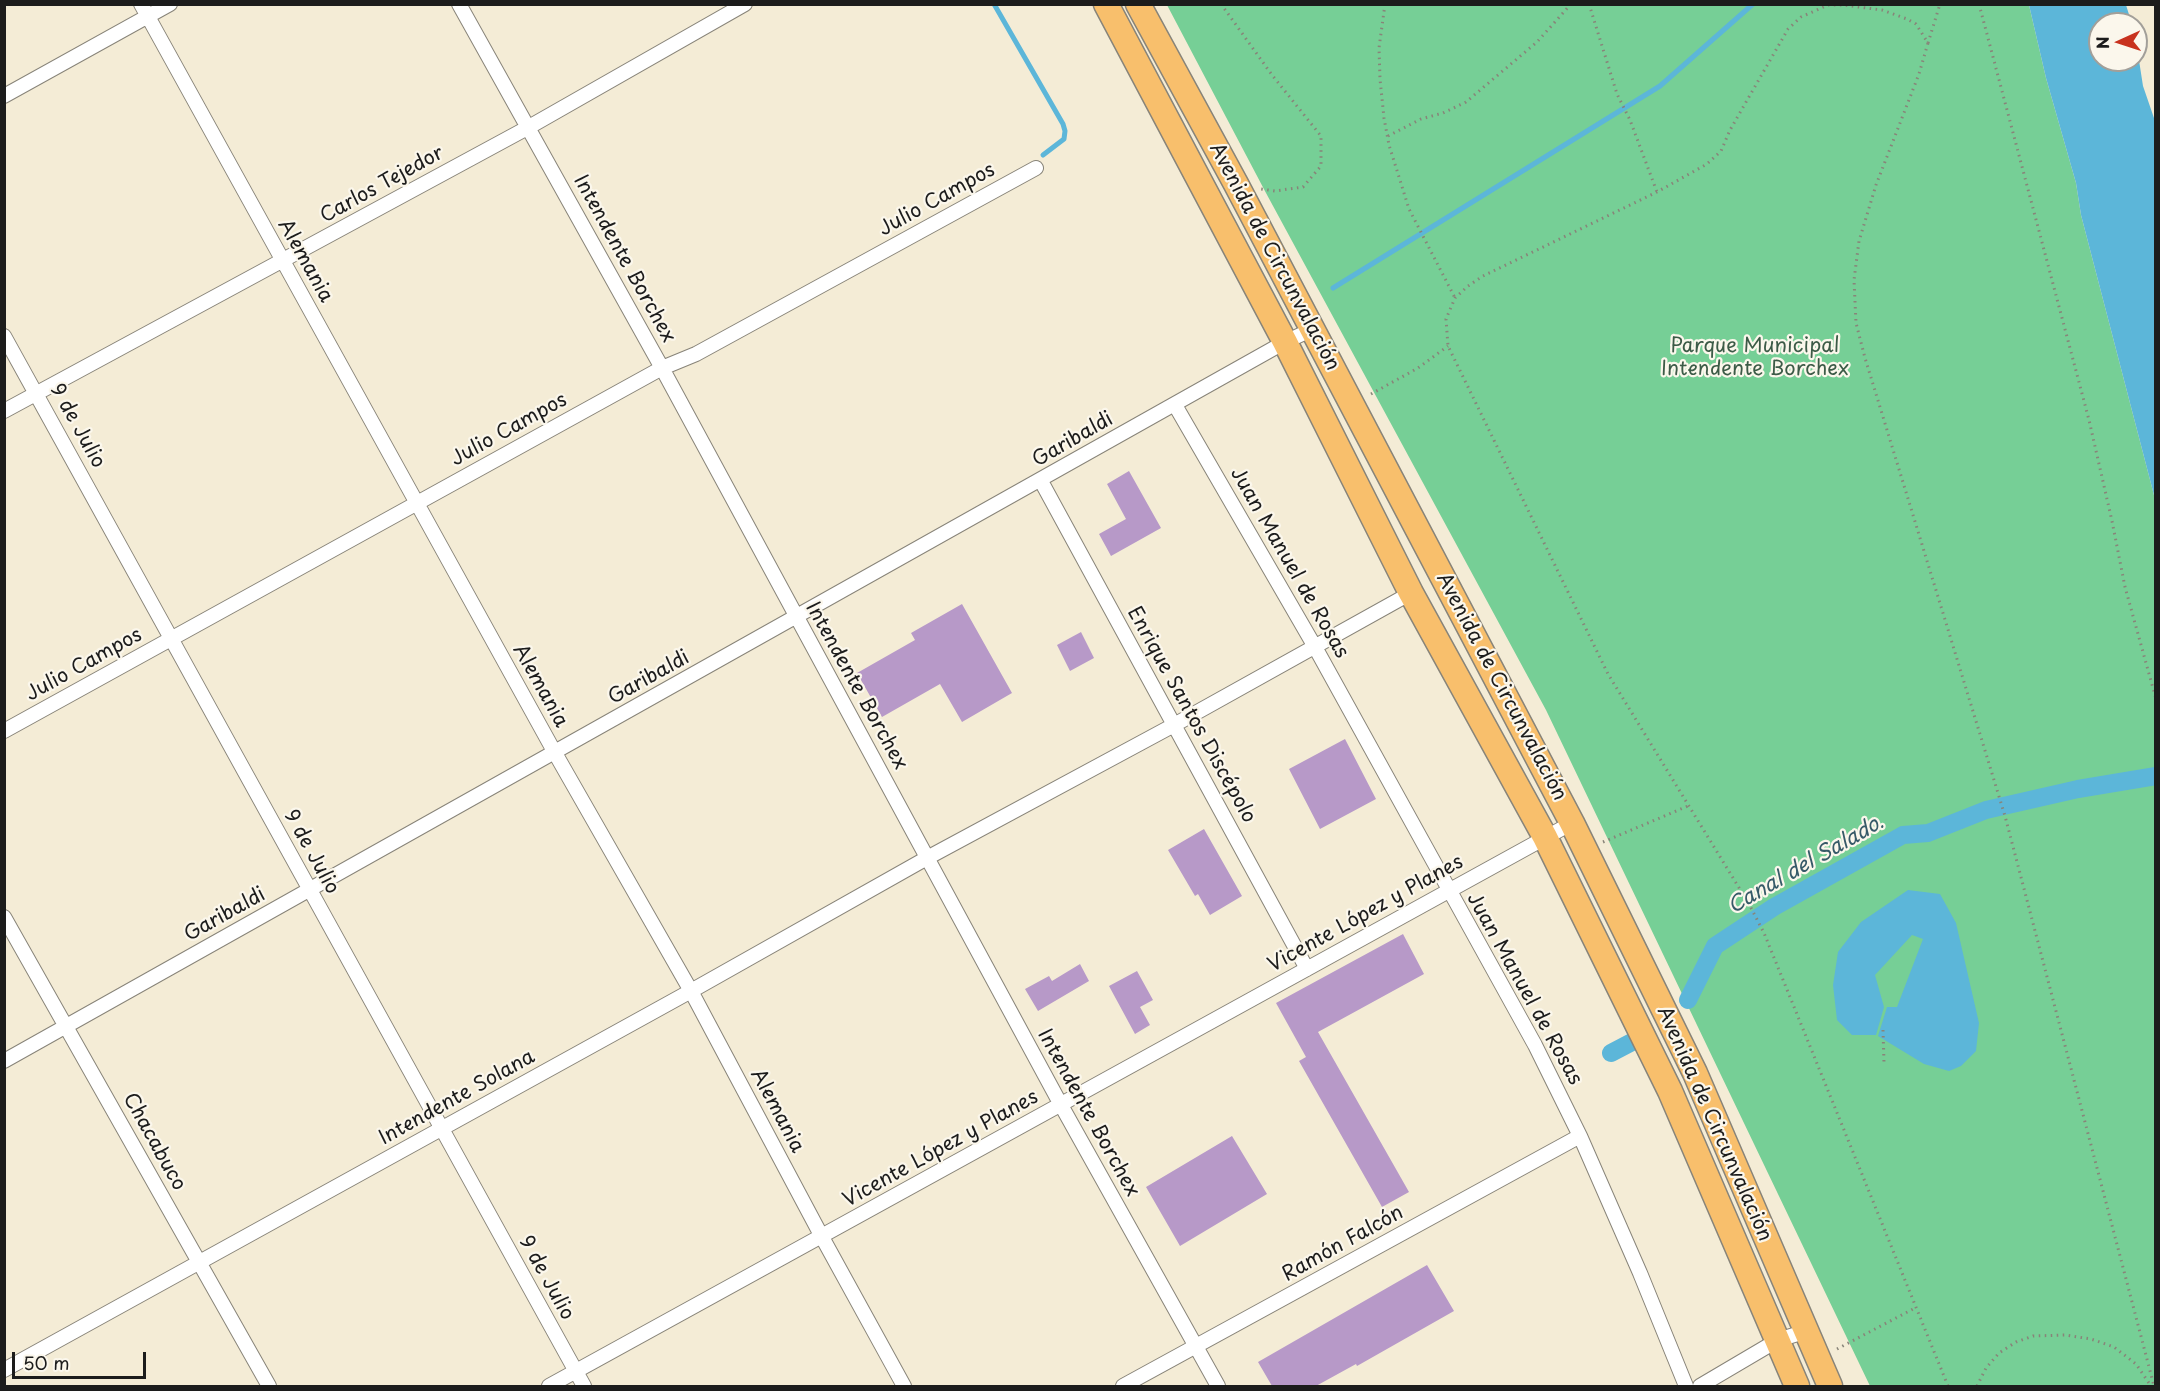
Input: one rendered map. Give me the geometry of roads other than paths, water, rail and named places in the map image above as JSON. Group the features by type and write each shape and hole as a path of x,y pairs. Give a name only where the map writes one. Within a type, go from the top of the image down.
{"highway":[{"name":"Avenida de Circunvalación","path":"1106,4 1285,342 1412,593 1545,837 1670,1091 1797,1386"},
{"name":"Avenida de Circunvalación","path":"1138,4 1236,184 1572,823 1695,1074 1830,1386"}],"street":[{"path":"4,96 144,10 170,4"},
{"name":"Intendente Borchex","path":"459,4 662,368 1061,1105 1218,1386"},
{"name":"Carlos Tejedor","path":"4,411 528,127 744,4"},
{"name":"Alemania","path":"144,10 555,753 691,992 904,1386"},
{"name":"Julio Campos","path":"4,731 662,368 696,354 1036,168"},
{"name":"Garibaldi","path":"4,1061 1285,342 1313,330"},
{"name":"9 de Julio","path":"4,336 584,1386"},
{"name":"Juan Manuel de Rosas","path":"1175,405 1314,647 1535,1045 1580,1136 1686,1386"},
{"name":"Enrique Santos Discépolo","path":"1041,481 1307,969"},
{"name":"Intendente Solana","path":"4,1370 691,992 927,858 1412,593"},
{"name":"Vicente López y Planes","path":"549,1386 1572,823"},
{"name":"Chacabuco","path":"4,917 268,1386"},
{"name":"Ramón Falcón","path":"1123,1386 1580,1136"},
{"path":"1700,1386 1778,1341 1807,1331"}],"water":[{"path":"2029,5 2126,5 2128,12 2088,12 2088,72 2141,72 2155,121 2155,499 2081,215 2076,183 2046,78"},
{"path":"1908,890 1940,894 1956,923 1979,1023 1976,1051 1961,1066 1949,1071 1924,1064 1878,1036 1887,1007 1897,1007 1923,939 1912,935 1875,975 1884,1007 1876,1035 1852,1035 1837,1020 1833,985 1838,952 1861,922"}],"waterway":[{"path":"994,4 1063,124 1064,139 1043,155"},
{"path":"1333,288 1660,86 1753,4"},
{"name":"Canal del Salado.","path":"1688,1000 1715,946 1774,907 1903,835 1928,833 1986,810 2078,789 2156,776"},
{"name":"Canal del Salado.","path":"1611,1053 1632,1042"}],"park label":[{"name":"Parque Municipal Intendente Borchex","path":"1755,358"}]}
